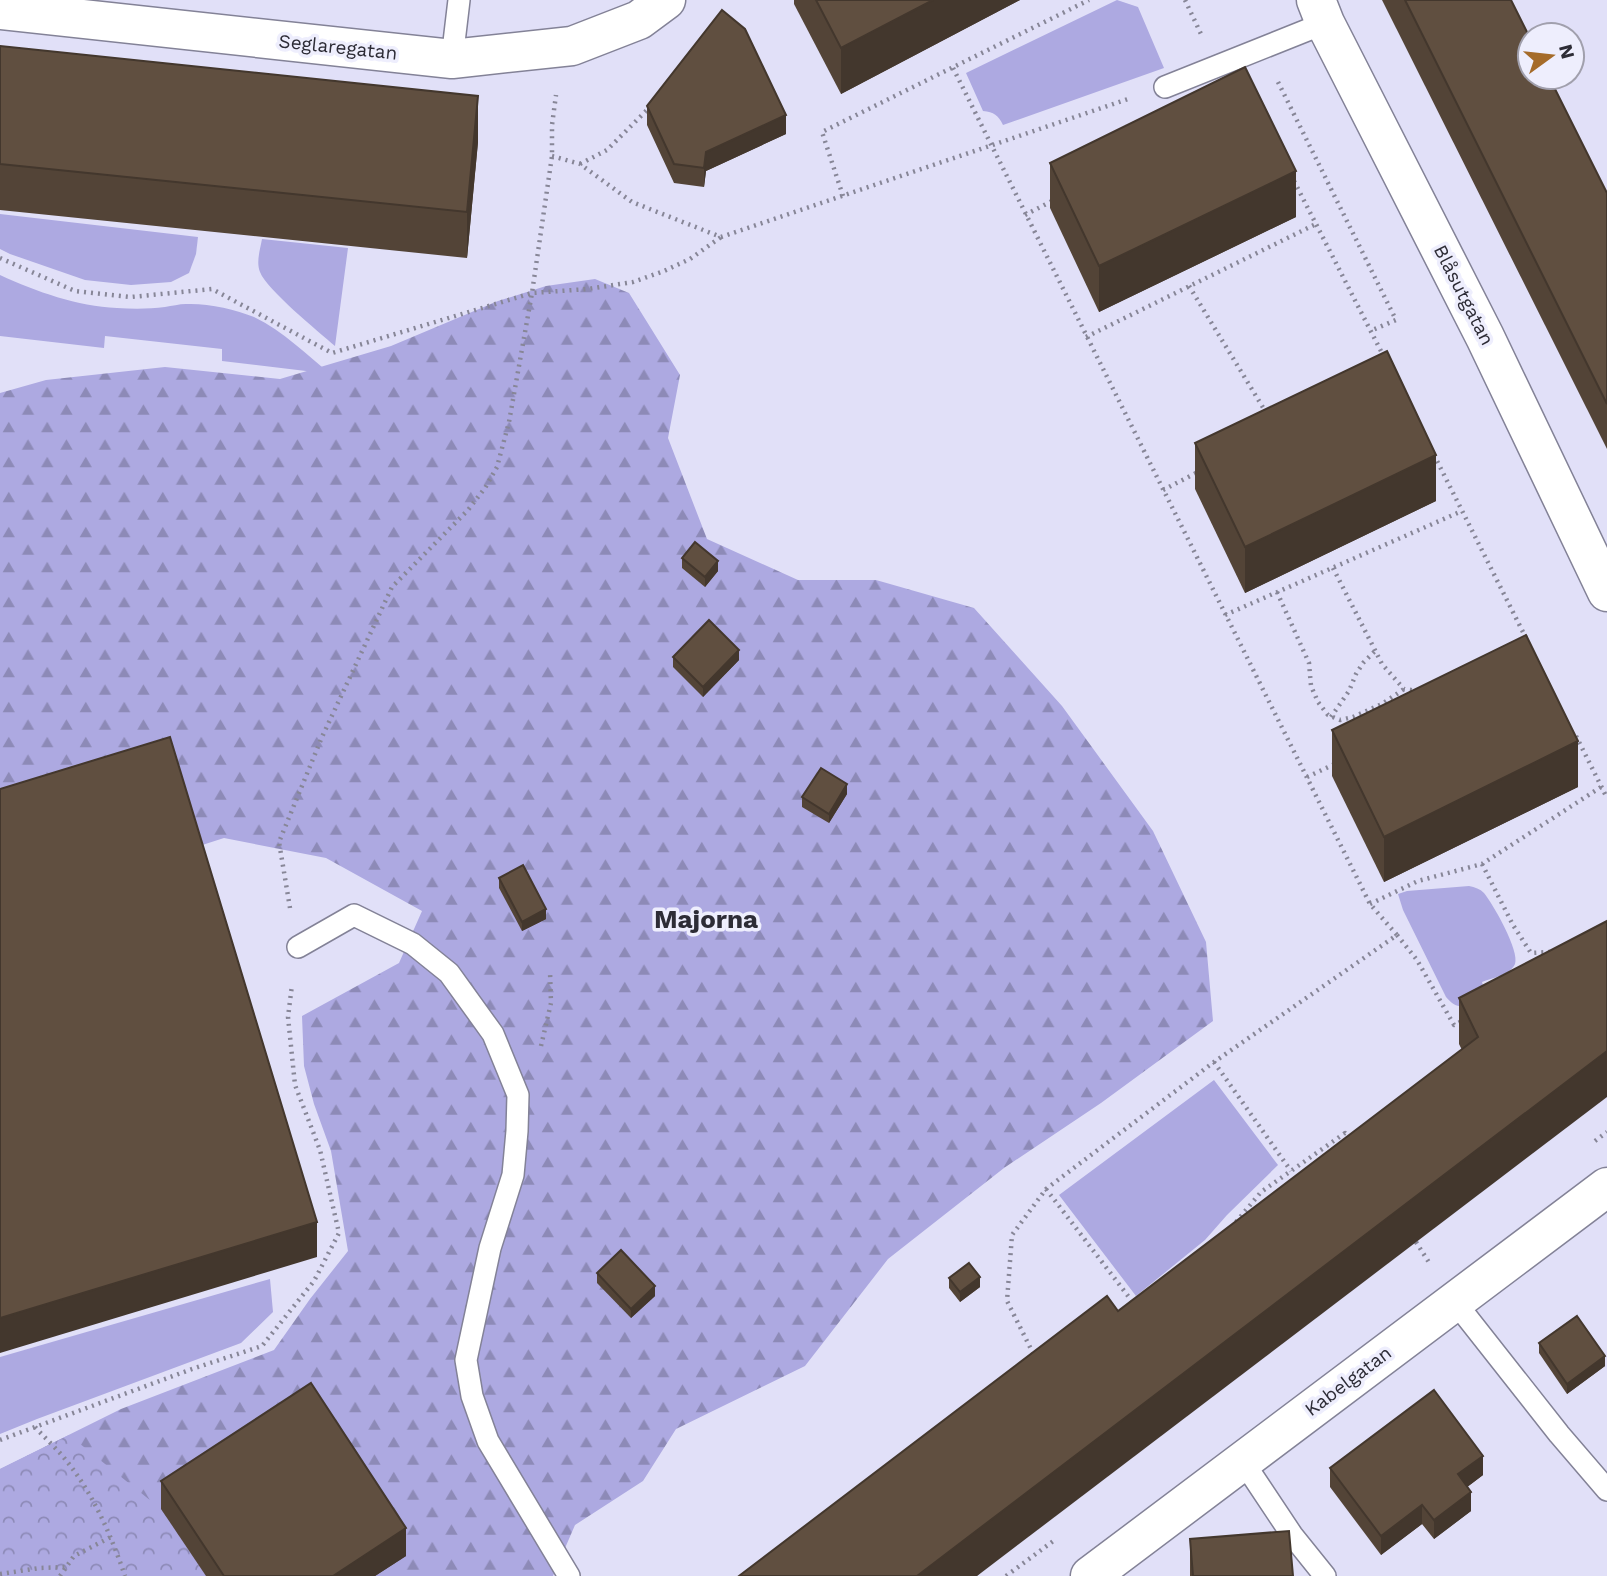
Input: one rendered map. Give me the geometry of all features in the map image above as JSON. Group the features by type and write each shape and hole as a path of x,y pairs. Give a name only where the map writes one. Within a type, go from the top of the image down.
{"street":[{"name":"Seglaregatan","path":"0,10 452,60 572,46 639,20 666,0"},
{"name":"Blåsutgatan","path":"1321,11 1485,337 1607,592"},
{"name":"Kabelgatan","path":"1090,1576 1607,1187"}],"lane":[{"path":"452,60 459,0"},
{"path":"1165,87 1262,49 1321,11"},
{"path":"298,947 354,915 413,944 449,973 493,1034 518,1095 517,1130 513,1175 490,1248 466,1360 472,1396 488,1441 569,1576"},
{"path":"1455,1301 1559,1434 1607,1490"},
{"path":"1242,1460 1292,1535 1325,1576"}],"path":[{"path":"843,196 822,132 1089,0"},
{"path":"1262,49 1395,320 1370,331"},
{"path":"953,68 1370,904 1417,960 1454,1025 1466,1019"},
{"path":"0,258 75,291 131,297 212,289 332,353 532,293 633,282 691,259 721,237 1165,87"},
{"path":"0,1440 262,1346 314,1281 340,1233 320,1150 295,1084 288,1017 298,947 279,842 322,737 392,587 468,510 497,467 509,422 532,293 552,156 555,100"},
{"path":"580,164 607,150 658,100"},
{"path":"552,156 580,164 632,202 721,237"},
{"path":"1292,177 1386,361"},
{"path":"1025,215 1060,196"},
{"path":"1086,337 1316,224"},
{"path":"1189,286 1268,416"},
{"path":"1432,452 1529,643"},
{"path":"1163,490 1199,472"},
{"path":"1224,615 1462,511"},
{"path":"1333,568 1382,664 1404,689 1427,692"},
{"path":"1277,592 1309,663 1311,686 1328,715 1340,720 1353,717 1382,704 1404,689"},
{"path":"1331,717 1349,691 1363,663 1375,651"},
{"path":"1401,699 1404,689"},
{"path":"1571,726 1607,798"},
{"path":"1307,777 1343,760"},
{"path":"1370,904 1418,881 1482,864 1601,787"},
{"path":"1482,864 1513,926 1531,953"},
{"path":"1037,1362 1007,1301 1012,1236 1046,1189 1214,1062 1397,935"},
{"path":"1531,953 1557,952"},
{"path":"1527,964 1531,953"},
{"path":"518,1095 529,1079 545,1031 551,1003 550,971"},
{"path":"1214,1062 1291,1171"},
{"path":"1235,1224 1261,1192 1345,1133 1353,1142"},
{"path":"1046,1189 1135,1305 1145,1298"},
{"path":"1416,1242 1431,1264"},
{"path":"35,1427 66,1460 87,1492 111,1536 125,1576"},
{"path":"60,1576 74,1556 111,1536"},
{"path":"0,1574 66,1567"}],"green space":[{"path":"1117,0 1138,7 1164,68 1003,125 995,115 983,111 966,73"},
{"path":"0,214 198,237 196,254 189,273 171,282 131,285 85,280 0,249"},
{"path":"262,239 348,248 335,346 265,280 258,264"},
{"path":"0,275 57,297 102,307 147,308 194,304 238,311 275,329 331,374 222,361 222,349 105,336 104,348 0,336"},
{"path":"595,279 629,293 680,375 668,438 707,539 798,580 876,580 974,608 1062,706 1153,831 1206,942 1213,1021 1101,1103 1004,1168 888,1259 805,1366 676,1429 643,1481 575,1525 553,1576 0,1576 0,1469 121,1409 274,1350 348,1251 331,1151 304,1066 302,1016 399,963 422,911 326,858 224,838 193,848 0,824 0,393 46,380 165,367 280,379 391,346 498,301 546,286"},
{"path":"1469,886 1481,890 1488,899 1514,949 1515,964 1500,976 1482,982 1486,996 1461,1006 1446,997 1403,910 1398,894"},
{"path":"1214,1080 1278,1165 1205,1240 1136,1296 1059,1195"},
{"path":"270,1279 273,1312 241,1343 0,1434 0,1357"},
{"path":"69,1435 161,1509 206,1576 0,1576 0,1469"}],"building":[{"path":"816,0 933,0 841,48"},
{"path":"1405,0 1511,0 1522,21 1516,21 1516,91 1556,91 1607,193 1607,404"},
{"path":"722,10 745,29 786,115 706,152 704,168 674,164 647,106"},
{"path":"0,46 478,96 467,212 0,164"},
{"path":"1245,67 1296,171 1099,266 1050,163"},
{"path":"1387,351 1436,455 1245,547 1195,443"},
{"path":"695,542 718,561 705,577 682,558"},
{"path":"709,620 739,650 703,687 673,657"},
{"path":"1526,635 1578,741 1384,837 1332,730"},
{"path":"170,737 317,1222 0,1318 0,789"},
{"path":"821,768 847,784 829,814 802,797"},
{"path":"523,865 546,909 522,922 499,878"},
{"path":"1607,921 1607,1051 917,1576 739,1576 1107,1296 1118,1311 1478,1037 1459,998"},
{"path":"621,1250 655,1286 631,1309 597,1273"},
{"path":"969,1263 980,1277 960,1292 949,1278"},
{"path":"1577,1316 1605,1356 1567,1384 1539,1343"},
{"path":"311,1383 406,1528 333,1576 224,1576 161,1481"},
{"path":"1434,1390 1483,1456 1458,1474 1471,1492 1434,1520 1422,1505 1381,1536 1330,1468"},
{"path":"1289,1531 1293,1576 1193,1576 1190,1539"}],"district":[{"name":"Majorna","path":"706,919"}]}
